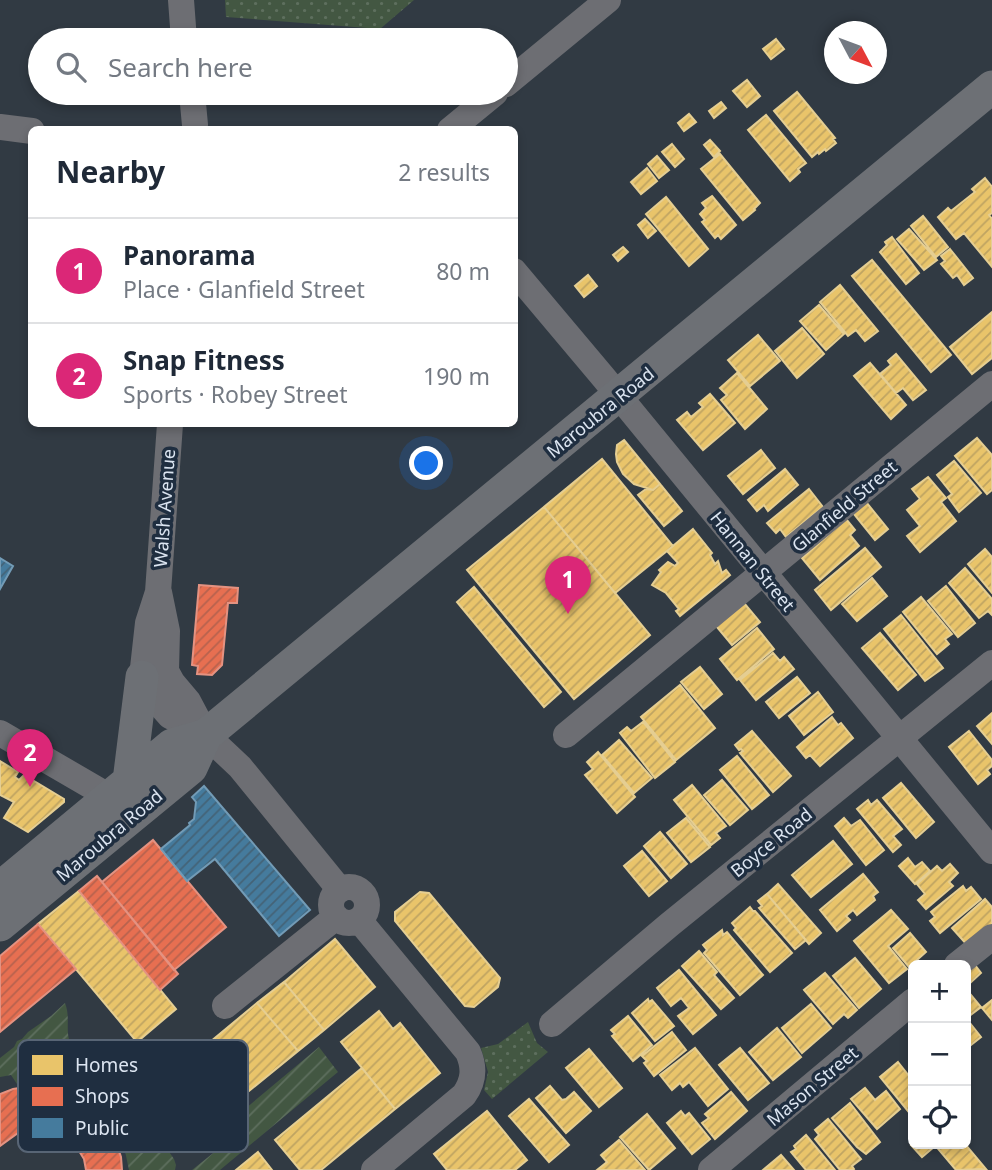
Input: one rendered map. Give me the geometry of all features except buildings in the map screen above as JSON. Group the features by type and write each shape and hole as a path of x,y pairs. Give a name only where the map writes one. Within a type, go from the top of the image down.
{"main road":[{"name":"Maroubra Road","path":"0,888 172,745 206,735 992,87"},
{"path":"120,789 142,677"},
{"name":"Maroubra Road","path":"0,925 191,768 206,735"}],"street":[{"path":"181,0 183,28"},
{"path":"518,74 608,0"},
{"path":"192,105 193,126"},
{"path":"455,126 480,105"},
{"path":"0,127 28,130"},
{"name":"Hannan Street","path":"518,276 992,851"},
{"name":"Glanfield Street","path":"566,735 992,384"},
{"name":"Walsh Avenue","path":"142,677 148,624 158,592 170,427"},
{"name":"Walsh Avenue","path":"158,592 167,631 166,671 206,735"},
{"name":"Boyce Road","path":"552,1024 992,663"},
{"path":"142,677 154,698 170,716 206,735 240,767 341,890 336,893 332,902 333,913 347,919 468,1052 473,1069 470,1087 455,1104 374,1170"},
{"path":"0,733 120,789"},
{"path":"225,1006 347,919"},
{"path":"963,960 992,937"},
{"name":"Mason Street","path":"711,1170 908,1005"}],"green space":[{"path":"225,0 414,0 381,28 226,17"},
{"path":"65,1003 69,1040 20,1040 28,1032"},
{"path":"528,1022 537,1043 548,1052 492,1099 484,1090 488,1072 481,1048 498,1044"},
{"path":"17,1041 17,1084 11,1075 0,1077 0,1058 14,1047"},
{"path":"319,1047 338,1072 248,1147 248,1106"},
{"path":"125,1152 169,1152 176,1165 175,1170 129,1170"},
{"path":"214,1152 242,1152 220,1170 192,1170"}],"place":[{"name":"Panorama","path":"568,614"},
{"name":"Snap Fitness","path":"30,787"}]}
